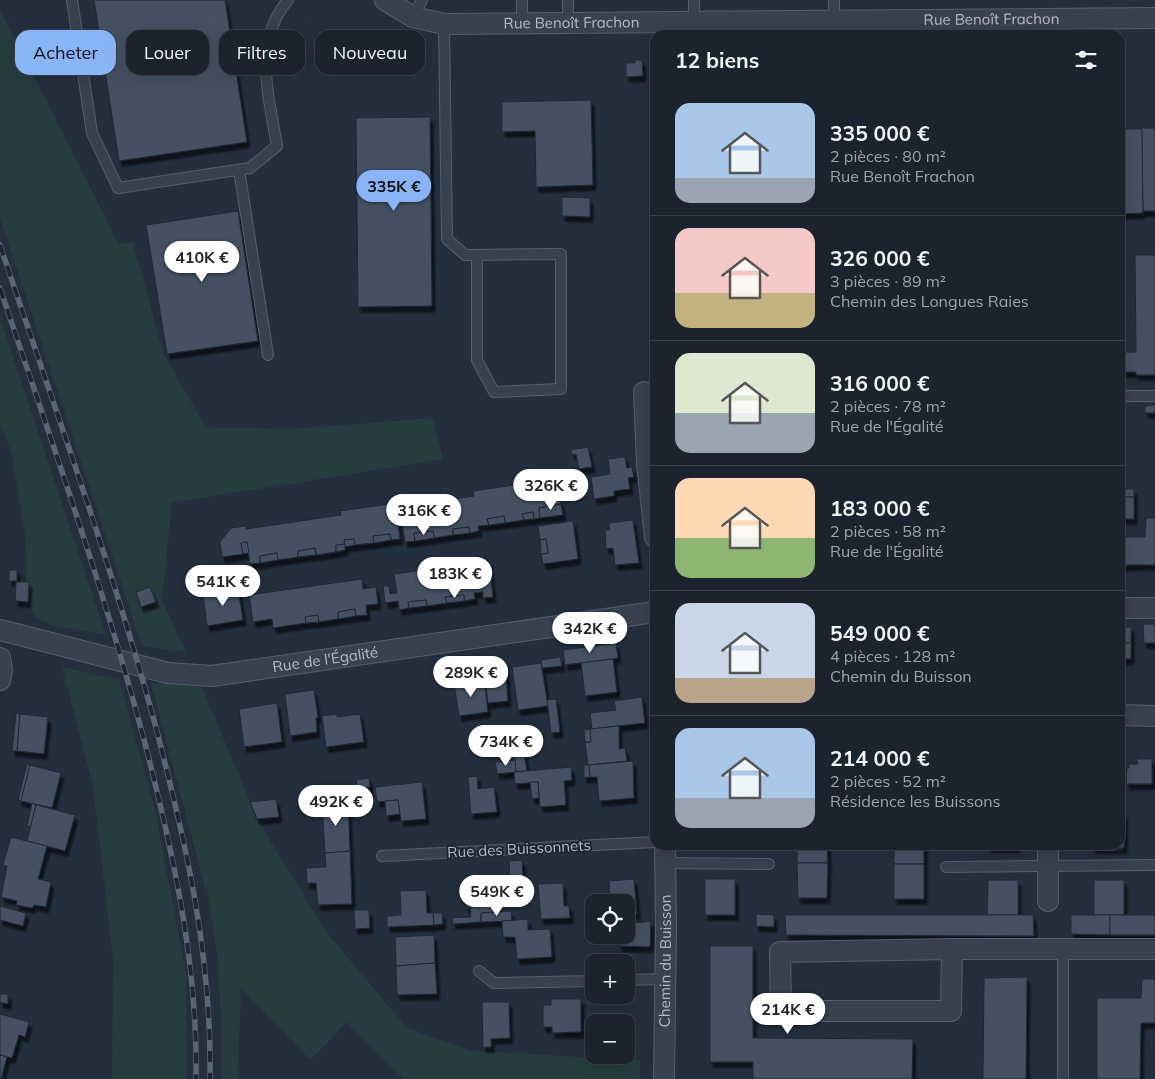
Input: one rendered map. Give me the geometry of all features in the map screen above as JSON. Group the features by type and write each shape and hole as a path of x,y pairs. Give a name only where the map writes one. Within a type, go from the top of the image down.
{"street":[{"name":"Rue Benoît Frachon","path":"385,0 418,9 444,24 568,23 658,28 694,22 1155,18"},
{"path":"648,399 647,463 650,491"},
{"path":"1125,608 1155,608"},
{"name":"Rue de l'Égalité","path":"0,630 168,673 212,676 650,613"},
{"path":"0,658 2,670 0,680"},
{"path":"1125,715 1155,716"},
{"path":"1048,850 1048,901"},
{"name":"Chemin du Buisson","path":"664,1079 666,979 665,854"},
{"path":"952,949 951,1011 781,1011 780,952 952,949 1155,949"}],"lane":[{"path":"72,0 92,133 118,188 250,168 277,146 265,66 267,39 279,11 288,0"},
{"path":"522,0 522,24"},
{"path":"568,0 568,23"},
{"path":"694,0 694,22"},
{"path":"834,0 834,22"},
{"path":"444,24 447,239 465,255 561,254 561,389 494,392 477,360 477,255"},
{"path":"239,170 268,355"},
{"path":"1125,396 1155,396"},
{"name":"Rue des Buissonnets","path":"382,856 650,842"},
{"path":"665,854 769,864"},
{"path":"946,867 1155,865"},
{"path":"1063,949 1063,1079"},
{"path":"480,971 494,983 585,981"},
{"path":"635,980 666,979"}],"green space":[{"path":"0,10 15,39 15,75 33,75 119,244 133,242 164,356 206,427 291,429 433,418 443,459 172,503 162,600 186,652 142,646 0,218"},
{"path":"0,318 106,635 51,625 36,617 27,601 25,535 12,455 0,422"},
{"path":"62,667 119,680 155,810 186,974 187,1079 112,1079 113,959 93,785"},
{"path":"151,683 201,685 257,819 327,933 407,1028 471,1051 585,1057 585,1064 635,1064 635,1060 640,1060 640,1079 404,1079 347,1022 310,1060 241,988 238,1079 221,1079 222,1038 218,960 209,902"}],"building":[{"path":"94,0 225,0 230,30 219,30 219,75 237,75 247,142 119,161 106,75 116,75 116,30 99,30"},
{"path":"635,60 642,60 643,76 626,77 626,63 635,63"},
{"path":"591,100 593,185 536,187 535,131 502,132 502,102"},
{"path":"430,117 432,306 358,307 356,118"},
{"path":"1141,128 1155,128 1155,211 1143,211"},
{"path":"1125,129 1142,129 1143,213 1125,214"},
{"path":"562,197 590,198 590,217 562,216"},
{"path":"238,211 258,341 167,354 146,225"},
{"path":"1135,255 1155,255 1155,375 1136,375 1136,372 1125,372 1125,352 1136,352"},
{"path":"1155,405 1155,413 1145,413 1145,406"},
{"path":"588,447 592,467 579,469 576,454 572,455 571,450"},
{"path":"625,457 627,468 632,467 634,477 628,478 630,489 614,491 614,496 594,499 591,477 610,474 608,459"},
{"path":"529,483 530,490 544,488 560,500 561,504 539,508 540,518 534,519 533,512 522,514 524,520 505,523 504,516 487,519 489,525 478,526 479,531 470,533 469,527 453,529 453,535 434,538 433,531 414,533 415,541 405,542 400,507 474,496 473,491"},
{"path":"1125,489 1134,489 1134,497 1125,497"},
{"path":"1125,497 1134,497 1134,519 1125,519"},
{"path":"396,503 400,539 391,540 390,534 373,536 374,543 355,545 354,539 344,540 345,544 336,545 336,552 316,555 315,548 298,551 298,557 278,560 277,553 260,556 260,563 250,564 247,542 241,543 243,554 222,557 220,542 231,528 246,526 246,529 341,515 340,511"},
{"path":"561,504 563,515 540,518 539,508"},
{"path":"533,512 534,519 524,520 522,514"},
{"path":"504,516 505,523 489,525 487,519"},
{"path":"1146,518 1155,518 1155,565 1125,565 1125,537 1145,537"},
{"path":"633,520 639,563 615,565 613,548 606,549 605,530 610,530 609,523"},
{"path":"573,521 578,559 543,564 541,554 548,553 546,539 540,540 538,526"},
{"path":"469,527 470,533 453,535 453,529"},
{"path":"433,531 434,538 415,541 414,533"},
{"path":"390,534 391,540 374,543 373,536"},
{"path":"354,539 355,545 345,547 344,540"},
{"path":"546,539 548,553 541,554 540,540"},
{"path":"247,542 249,553 243,554 241,543"},
{"path":"345,544 345,550 336,552 336,545"},
{"path":"315,548 316,555 298,557 298,551"},
{"path":"277,553 278,560 260,563 260,556"},
{"path":"489,561 493,597 483,598 483,592 474,593 475,599 464,601 464,595 445,597 447,603 427,606 426,600 408,602 409,608 399,610 398,601 385,603 383,586 389,586 390,594 397,593 394,574"},
{"path":"9,570 17,570 17,581 9,581"},
{"path":"362,579 363,589 376,587 378,604 366,605 367,615 356,616 355,609 338,612 338,619 319,622 318,615 305,617 306,623 273,628 272,619 253,622 249,595"},
{"path":"16,582 29,582 28,602 15,601"},
{"path":"150,587 156,602 141,607 136,592"},
{"path":"238,589 243,620 207,626 203,594"},
{"path":"464,595 464,601 447,603 445,597"},
{"path":"426,600 427,606 409,608 408,602"},
{"path":"355,609 356,616 338,619 338,612"},
{"path":"318,615 319,622 306,623 305,617"},
{"path":"1143,624 1155,624 1155,643 1144,643"},
{"path":"1125,627 1131,627 1131,643 1125,643"},
{"path":"616,643 618,658 565,665 563,650"},
{"path":"1125,643 1131,643 1131,659 1125,659"},
{"path":"560,657 562,666 542,668 541,660"},
{"path":"613,659 617,692 585,696 581,663"},
{"path":"505,661 508,701 488,703 483,664"},
{"path":"541,663 548,706 518,710 512,667"},
{"path":"484,680 488,712 459,716 454,684"},
{"path":"314,690 318,718 316,718 317,732 290,736 285,694"},
{"path":"642,697 645,723 592,729 590,713 616,710 614,701"},
{"path":"556,699 560,732 551,733 547,700"},
{"path":"277,703 282,742 244,747 239,709"},
{"path":"16,713 20,714 17,751 12,751"},
{"path":"20,714 48,717 44,754 17,751"},
{"path":"337,714 337,717 360,714 364,742 326,747 322,716"},
{"path":"619,726 619,749 625,748 627,761 588,765 585,742 591,742 590,729"},
{"path":"590,729 591,742 585,742 584,730"},
{"path":"514,753 524,753 527,771 516,772"},
{"path":"1137,759 1152,759 1152,784 1126,784 1127,768 1129,768 1129,764 1138,764"},
{"path":"515,760 516,772 497,774 495,762"},
{"path":"633,761 634,798 599,801 597,777 590,777 589,765"},
{"path":"27,764 30,765 21,801 18,800"},
{"path":"30,765 61,773 52,808 21,801"},
{"path":"584,765 589,765 590,777 584,778"},
{"path":"571,767 572,780 564,781 566,805 540,807 538,782 515,784 514,772"},
{"path":"477,776 478,789 494,787 497,812 471,814 468,777"},
{"path":"369,778 370,787 357,789 356,780"},
{"path":"422,782 426,819 401,821 398,800 377,802 375,787"},
{"path":"530,782 538,782 539,798 532,799"},
{"path":"276,799 279,817 257,819 250,802"},
{"path":"398,800 400,814 386,816 385,801"},
{"path":"348,801 350,851 325,853 322,802"},
{"path":"32,803 36,805 31,827 27,826"},
{"path":"36,805 75,815 65,851 27,841"},
{"path":"11,837 47,846 38,879 51,882 46,907 34,905 32,908 16,905 17,901 1,897 7,866 3,865"},
{"path":"797,850 827,850 828,863 797,863"},
{"path":"894,850 924,850 924,864 894,864"},
{"path":"350,851 352,904 318,905 316,883 307,883 306,868 326,867 325,853"},
{"path":"522,860 523,881 510,882 509,861"},
{"path":"797,863 828,863 827,898 798,898"},
{"path":"894,864 924,864 924,899 894,899"},
{"path":"634,879 637,914 635,914 635,894 610,894 609,881"},
{"path":"705,879 735,879 735,915 705,915"},
{"path":"988,880 1018,880 1018,915 987,915"},
{"path":"1094,880 1124,880 1124,915 1094,915"},
{"path":"563,883 564,906 569,906 570,918 541,919 538,884"},
{"path":"494,886 496,912 481,913 481,922 453,924 452,918 471,917 470,907 466,907 466,902 470,902 469,888"},
{"path":"426,890 427,913 433,913 434,925 387,927 387,916 401,915 400,891"},
{"path":"0,906 26,913 23,926 0,920"},
{"path":"354,910 369,910 370,928 355,929"},
{"path":"511,911 512,921 481,922 481,913"},
{"path":"433,913 442,913 443,924 434,925"},
{"path":"756,914 774,915 774,927 756,926"},
{"path":"785,915 1033,915 1034,936 786,935"},
{"path":"1071,915 1110,915 1110,935 1071,934"},
{"path":"1110,915 1155,915 1155,935 1110,935"},
{"path":"528,919 528,930 550,929 552,957 517,959 515,937 503,937 502,921"},
{"path":"651,921 650,947 619,946 619,944 635,944 635,923"},
{"path":"434,935 435,963 396,966 395,937"},
{"path":"710,946 753,946 753,1038 913,1039 912,1079 753,1079 753,1062 710,1062"},
{"path":"435,963 437,994 397,995 396,966"},
{"path":"1027,977 1026,1079 983,1079 984,978"},
{"path":"1142,979 1155,979 1155,1023 1141,1023 1140,1079 1097,1079 1097,998 1141,998"},
{"path":"0,994 8,994 8,1004 0,1002"},
{"path":"551,999 581,999 581,1032 552,1033 552,1027 543,1027 543,1005 551,1005"},
{"path":"482,1002 509,1002 510,1038 491,1039 491,1047 483,1047"},
{"path":"0,1014 29,1022 25,1037 19,1035 12,1058 0,1055"},
{"path":"0,1055 7,1057 1,1079 0,1079"}],"railway":[{"path":"0,245 120,603 155,724 187,856 202,944 207,988 210,1079"},
{"path":"0,288 97,579 148,755 176,875 189,956 196,1038 196,1079"}]}
